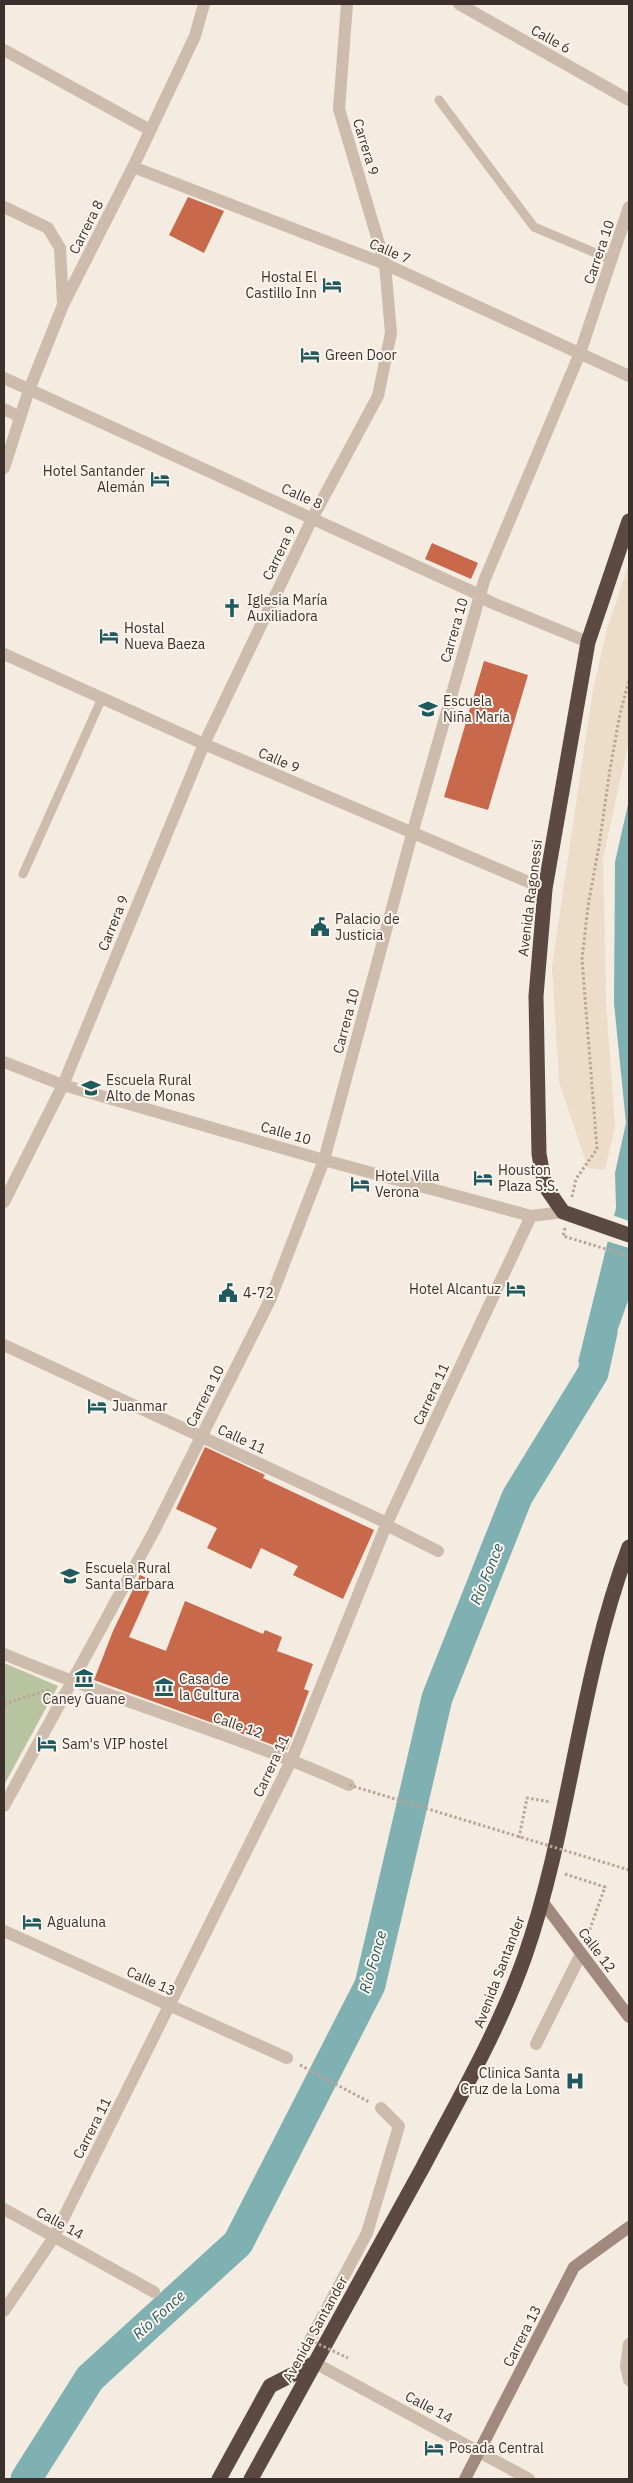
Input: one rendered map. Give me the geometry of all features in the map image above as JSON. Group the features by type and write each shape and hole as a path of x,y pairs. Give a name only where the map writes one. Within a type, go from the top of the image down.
{"highway":[{"name":"Avenida Ragonessi","path":"566,1213 545,1186 538,1154 536,996 545,889 588,642 629,521"},
{"path":"566,1213 629,1235"},
{"name":"Avenida Santander","path":"251,2479 499,2022 524,1957 542,1901 593,1664 629,1547"},
{"path":"219,2479 270,2386 315,2362"}],"street":[{"name":"Carrera 8","path":"4,468 29,390 63,305 133,166 195,36 204,4"},
{"name":"Carrera 9","path":"4,1202 63,1084 204,744 313,517 378,396 391,333 385,264 339,109 346,4"},
{"name":"Calle 6","path":"459,4 629,100"},
{"path":"4,50 150,130"},
{"name":"Calle 7","path":"133,166 385,264 629,376"},
{"path":"4,207 48,228 60,248 63,305"},
{"name":"Carrera 10","path":"4,1806 154,1531 270,1300 324,1160 412,834 480,596 580,353 629,208"},
{"name":"Calle 8","path":"4,378 313,517 490,602 588,642"},
{"path":"4,409 20,417"},
{"name":"Calle 9","path":"4,654 204,744 545,889"},
{"name":"Calle 10","path":"4,1062 63,1084 324,1160 531,1216 566,1213"},
{"name":"Carrera 11","path":"4,2311 54,2237 292,1759 386,1524 531,1216"},
{"name":"Calle 11","path":"4,1345 201,1436 386,1524 438,1551"},
{"name":"Calle 12","path":"4,1654 72,1682 292,1759 349,1785"},
{"name":"Calle 12","path":"542,1901 629,2017"},
{"name":"Calle 13","path":"4,1931 286,2058"},
{"path":"536,2044 581,1954"},
{"path":"310,2340 368,2233 399,2126 381,2108"},
{"name":"Calle 14","path":"4,2209 154,2292"},
{"name":"Carrera 13","path":"465,2479 574,2267 629,2227"},
{"path":"629,2344 626,2366 629,2380"},
{"name":"Calle 14","path":"315,2362 528,2479"}],"lane":[{"path":"439,100 534,227 612,260"},
{"path":"23,874 102,698"}],"path":[{"path":"629,680 620,714 610,769 588,906 582,959 597,1149 576,1179 566,1213 563,1236 629,1256"},
{"path":"4,1704 72,1682"},
{"path":"349,1785 629,1870"},
{"path":"519,1838 527,1798 563,1804"},
{"path":"568,1860 570,1853"},
{"path":"566,1867 565,1874 606,1887 581,1954"},
{"path":"286,2058 381,2108"},
{"path":"310,2340 348,2358"}],"green space":[{"path":"4,1663 58,1686 4,1785"}],"shaded area":[{"path":"629,564 629,740 603,859 606,1002 615,1126 605,1170 588,1168 559,1082 552,966 592,696 606,632"}],"water":[{"path":"629,800 629,1298 604,1368 593,1373 578,1362 616,1208 615,1173 626,1123 614,1003 615,862"}],"pier":[{"path":"612,1215 629,1221 629,1248 606,1241"}],"building":[{"path":"188,197 224,211 204,253 169,235"},
{"path":"432,543 478,563 471,579 425,559"},
{"path":"484,661 528,675 488,810 444,797"},
{"path":"205,1447 265,1475 263,1478 374,1530 343,1599 293,1575 298,1566 261,1548 251,1569 207,1548 217,1528 176,1509"},
{"path":"140,1575 154,1581 129,1637 166,1651 185,1601 263,1634 265,1630 282,1637 277,1651 313,1664 304,1689 309,1691 287,1750 94,1680 113,1631"}],"waterway":[{"name":"Río Fonce","path":"26,2479 90,2378 238,2243 370,1985 437,1698 517,1497 593,1373 602,1332"}],"place":[{"name":"Hostal El Castillo Inn","path":"332,285"},
{"name":"Green Door","path":"310,355"},
{"name":"Hotel Santander Alemán","path":"160,479"},
{"name":"Iglesia María Auxiliadora","path":"232,608"},
{"name":"Hostal Nueva Baeza","path":"109,636"},
{"name":"Escuela Niña María","path":"428,709"},
{"name":"Palacio de Justicia","path":"320,927"},
{"name":"Escuela Rural Alto de Monas","path":"91,1088"},
{"name":"Houston Plaza S.S.","path":"483,1178"},
{"name":"Hotel Villa Verona","path":"360,1184"},
{"name":"Hotel Alcantuz","path":"516,1289"},
{"name":"4-72","path":"228,1293"},
{"name":"Juanmar","path":"97,1406"},
{"name":"Escuela Rural Santa Barbara","path":"70,1576"},
{"name":"Caney Guane","path":"84,1678"},
{"name":"Casa de la Cultura","path":"164,1687"},
{"name":"Sam's VIP hostel","path":"47,1744"},
{"name":"Agualuna","path":"32,1922"},
{"name":"Clinica Santa Cruz de la Loma","path":"575,2081"},
{"name":"Posada Central","path":"434,2448"}]}
